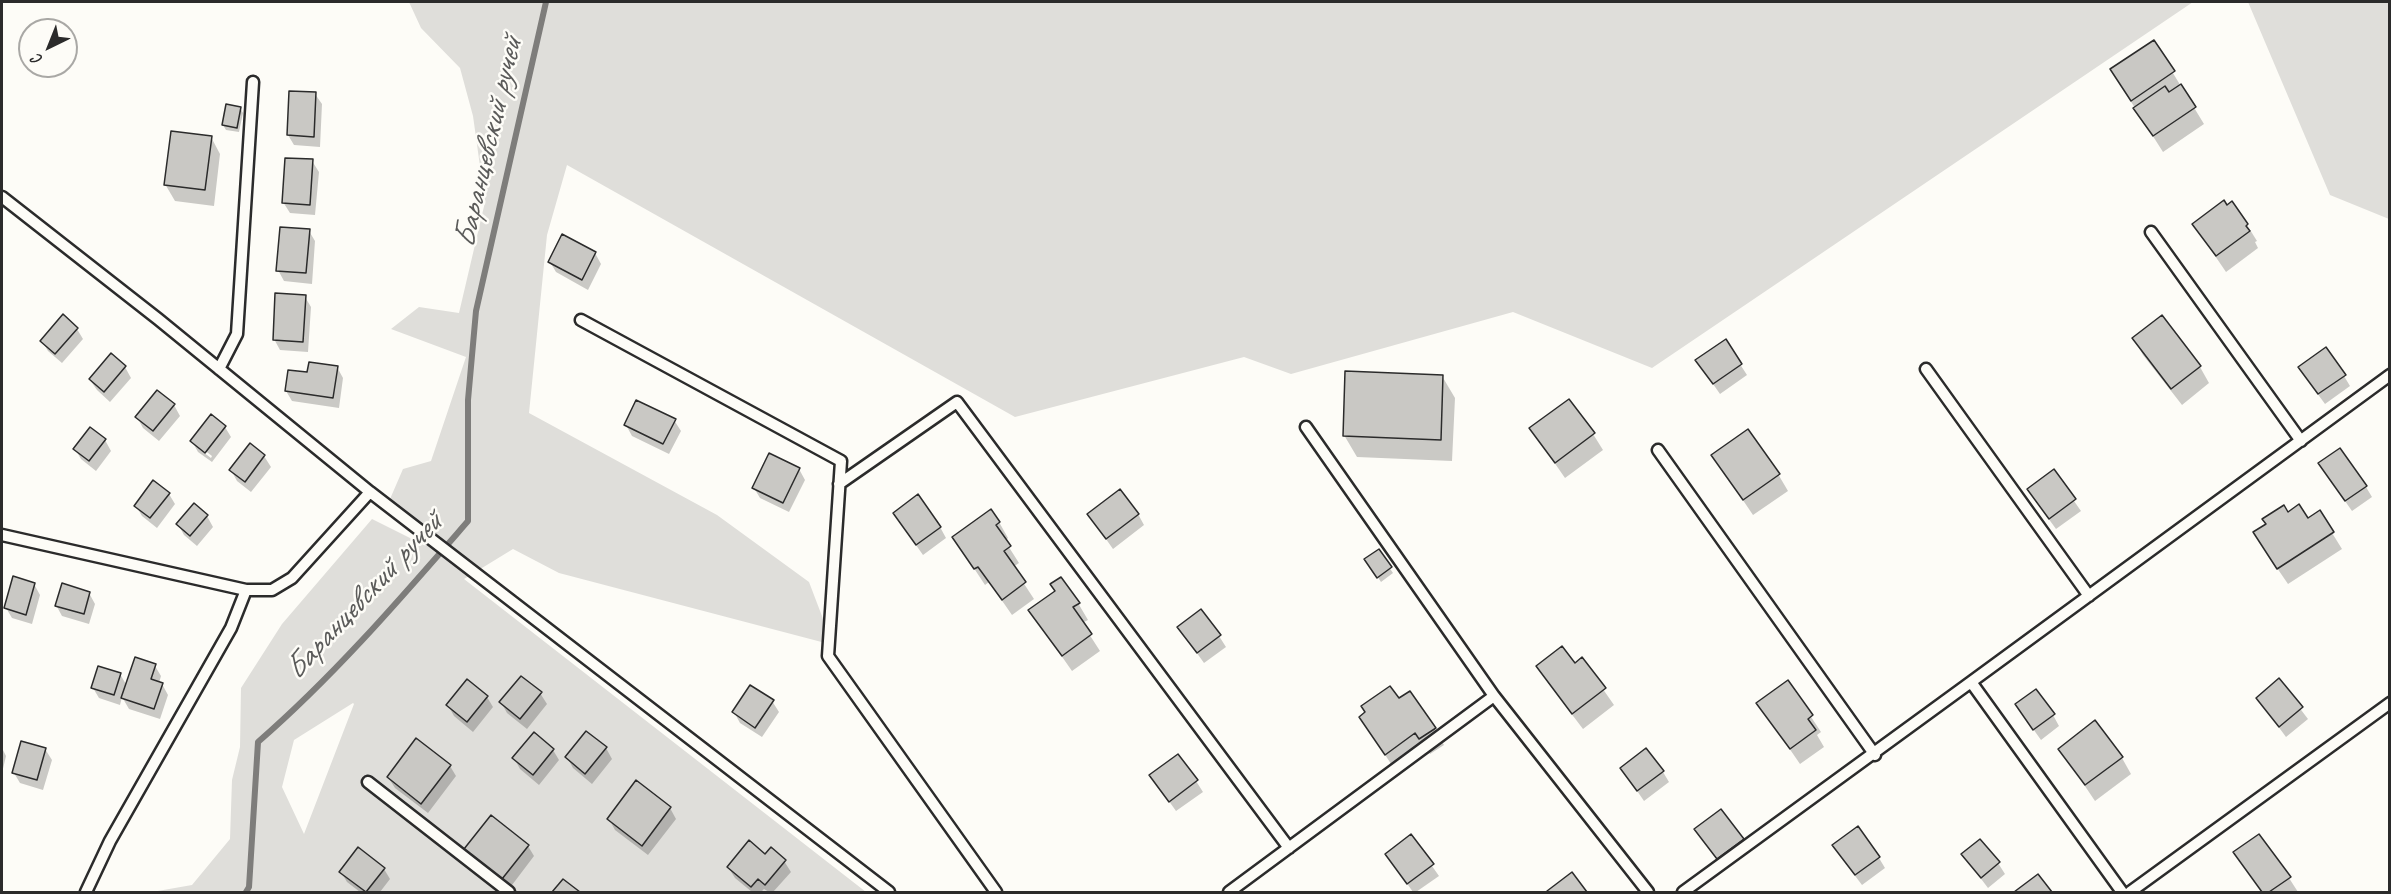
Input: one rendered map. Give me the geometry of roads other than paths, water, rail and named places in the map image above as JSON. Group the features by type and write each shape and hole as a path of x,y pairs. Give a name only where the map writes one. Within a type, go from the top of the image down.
{"lane":[{"path":"219,369 237,334 253,82"},
{"path":"2,197 370,492 889,892"},
{"path":"2151,232 2301,441"},
{"path":"581,320 841,461 828,656 996,892"},
{"path":"1926,369 2089,596"},
{"path":"1683,892 1875,754 2390,375"},
{"path":"839,484 957,402 1289,848"},
{"path":"1306,427 1494,696 1648,892"},
{"path":"1658,450 1875,754"},
{"path":"2,535 246,590 272,590 292,578 370,492"},
{"path":"86,892 110,841 231,628 246,590"},
{"path":"1971,682 2122,892"},
{"path":"1229,892 1494,696"},
{"path":"2130,892 2390,703"},
{"path":"368,782 509,892"}],"waterway":[{"name":"Баранцевский ручей","path":"246,892 249,887 258,742 341,663 468,521 468,400 476,311 546,2"}]}
